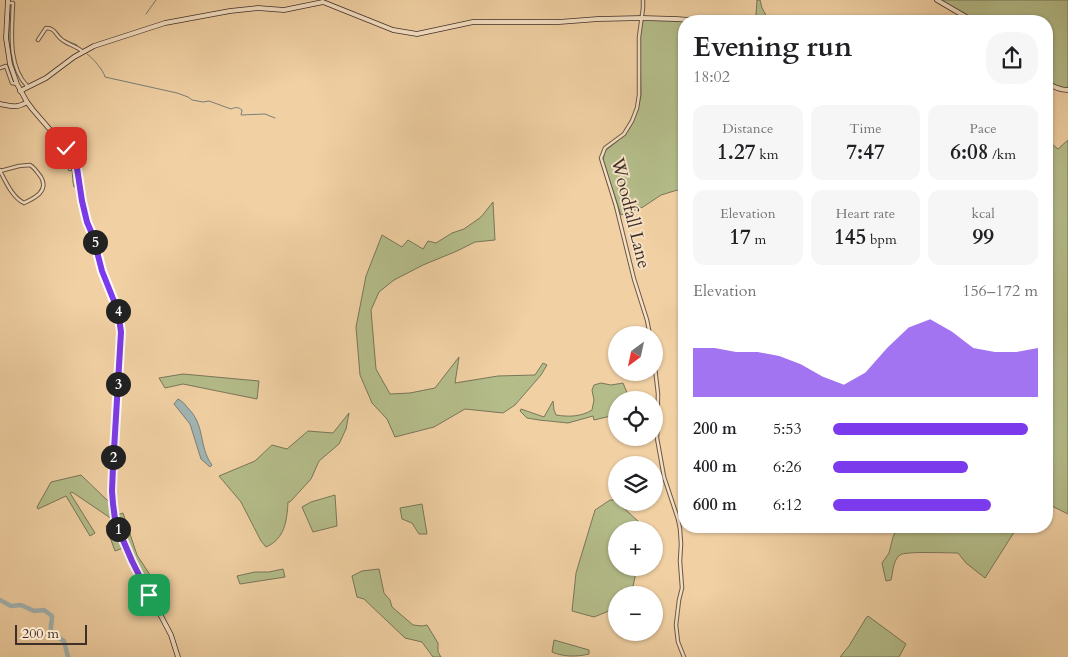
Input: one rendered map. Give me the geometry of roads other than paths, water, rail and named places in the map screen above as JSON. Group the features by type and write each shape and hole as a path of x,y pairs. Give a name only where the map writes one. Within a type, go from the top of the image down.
{"street":[{"name":"Woodfall Lane","path":"643,0 639,37 639,95 637,108 624,134 605,148 601,158 648,326"},
{"path":"937,0 963,15"},
{"path":"10,1 6,38 17,84 38,118 66,148 75,163 87,222 119,317 121,332 112,491 115,519 132,561 171,635 178,657"},
{"path":"20,91 46,78 83,52 112,40 165,23 230,11 258,8 284,10 323,2 393,30 416,34 473,22 559,22 642,18 678,19"},
{"path":"38,40 46,28 50,28 54,30 60,39 83,52"},
{"path":"12,62 21,80 28,87"},
{"path":"0,68 6,66 12,84 17,84"},
{"path":"1053,86 1060,90 1068,90"},
{"path":"0,104 17,107 27,102"},
{"path":"54,135 49,141 65,157 70,165 70,169"},
{"path":"26,164 33,167 44,182 42,192 27,202 21,202 12,192 0,170 26,164"},
{"path":"657,381 657,438 664,477 678,519"},
{"path":"680,533 682,588 676,625 678,642 684,657"}],"waterway":[{"path":"146,14 156,0"},
{"path":"65,40 77,45"},
{"path":"87,54 98,64 105,77 177,93 192,100 209,101 231,109 238,108 242,110 241,115 265,114 275,118"},
{"path":"0,600 11,606 21,605 34,611 44,610 52,616 51,633 64,641 68,657"}]}
